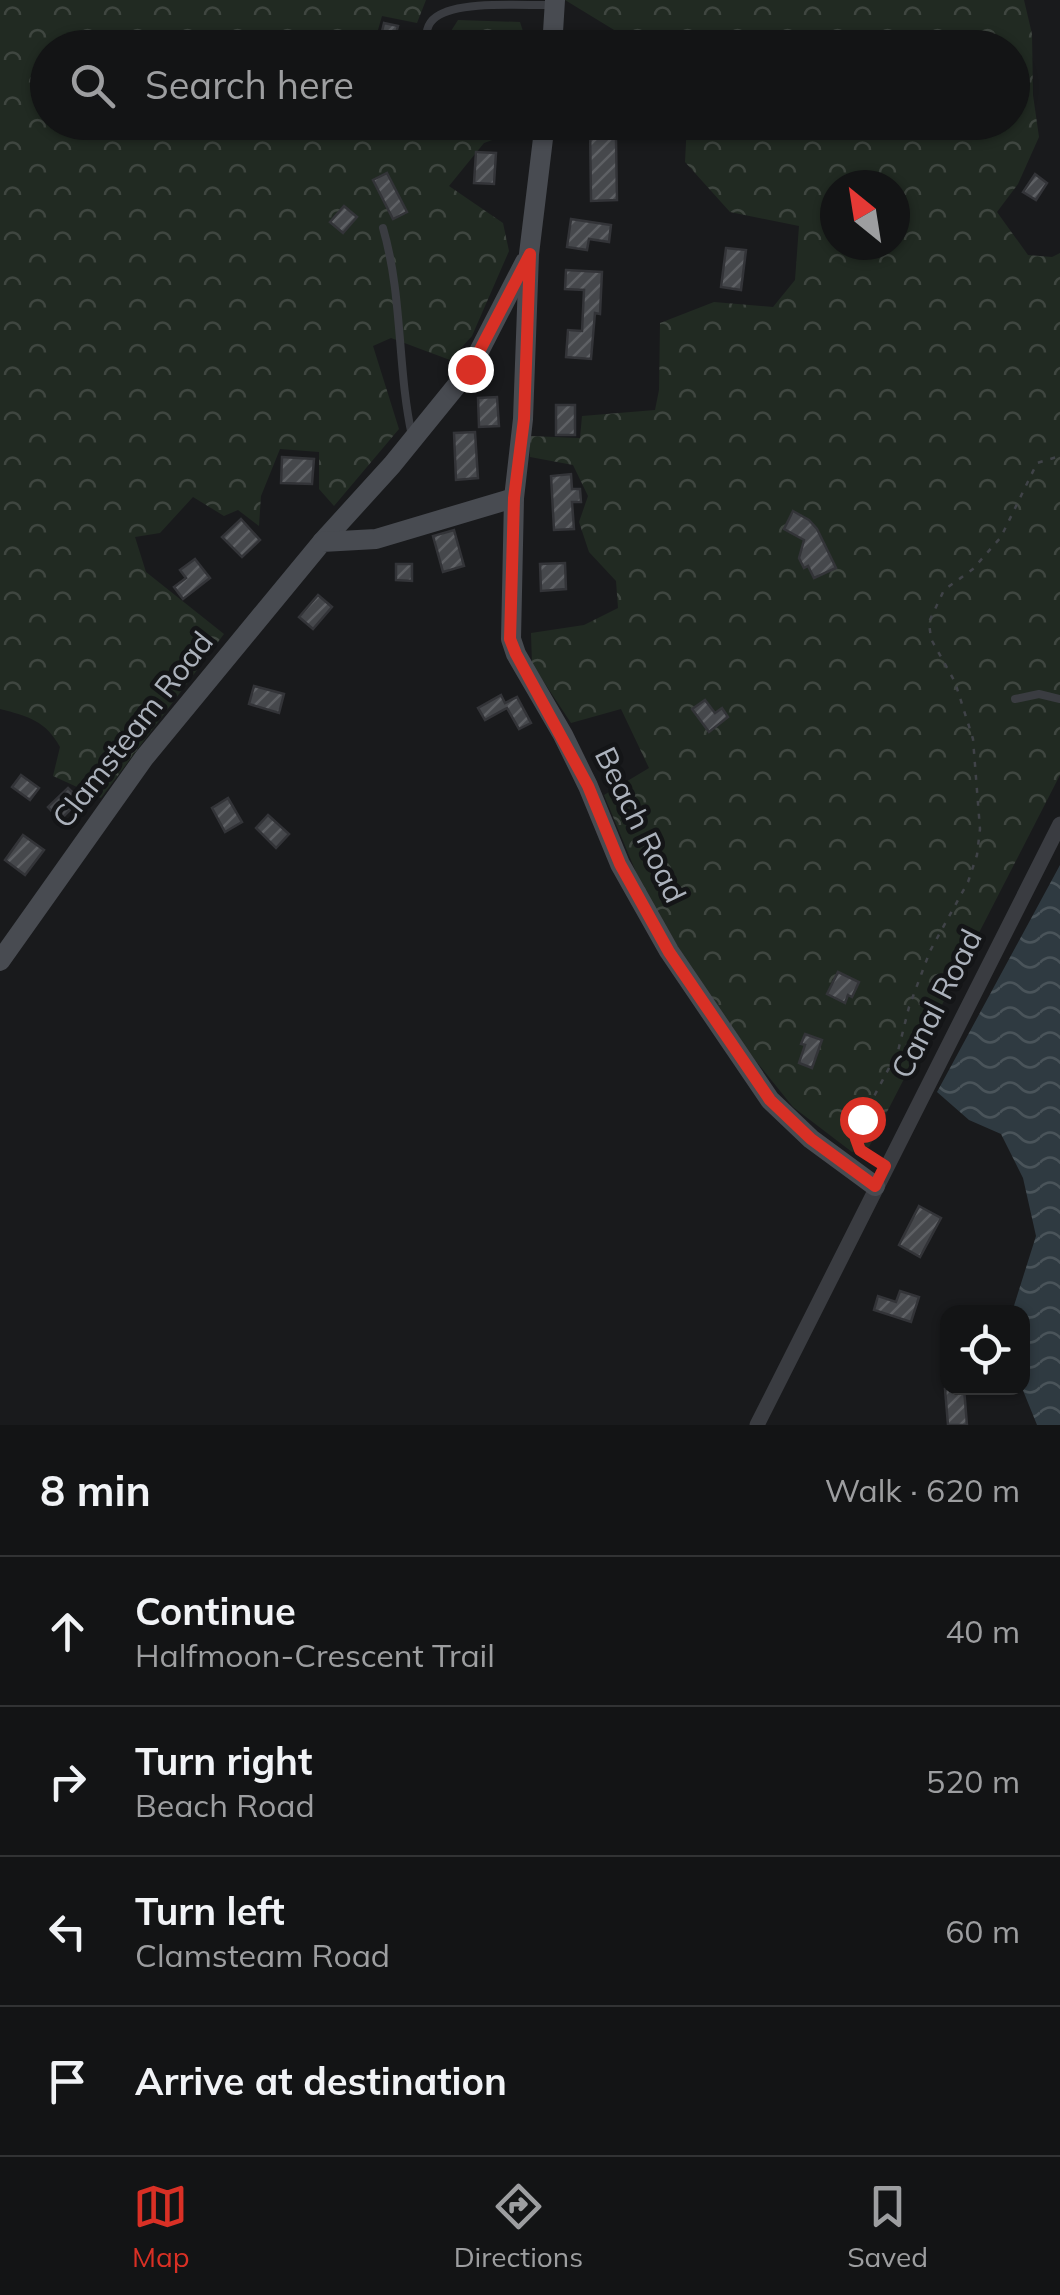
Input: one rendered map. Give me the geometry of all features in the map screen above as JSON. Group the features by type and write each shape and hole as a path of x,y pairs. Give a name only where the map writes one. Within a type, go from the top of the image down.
{"street":[{"path":"553,30 554,2"},
{"name":"Beach Road","path":"543,140 530,254 524,419 514,498 510,639 588,786 620,864 669,952 770,1100 811,1139 875,1186"},
{"name":"Clamsteam Road","path":"0,961 144,758 470,369 530,254"},
{"path":"322,542 376,539 514,498"},
{"name":"Canal Road","path":"757,1425 1060,824"}],"lane":[{"path":"426,30 434,18 456,8 554,2"},
{"path":"384,228 396,280 403,390 412,441"},
{"path":"1015,699 1039,694 1060,699"}],"path":[{"path":"885,1166 860,1150 856,1139 862,1119 898,1051 930,950 968,882 980,828 973,739 955,682 931,639 928,622 944,590 973,569 1001,536 1037,463 1060,456"}],"green space":[{"path":"0,0 426,0 417,23 382,16 378,30 30,30 30,140 492,140 484,143 449,186 503,223 509,251 472,336 450,360 391,338 373,346 399,429 334,506 319,489 319,452 280,449 261,496 259,526 238,510 224,516 193,497 160,533 135,537 146,572 224,634 101,798 53,776 60,747 42,725 0,709"},
{"path":"565,0 1024,0 1032,34 1033,95 1039,137 1018,184 997,212 1028,255 1052,257 1060,253 1060,775 869,1147 852,1152 793,1107 747,1050 643,889 604,795 649,768 621,709 571,723 532,664 531,633 584,625 618,608 616,581 589,552 579,522 588,496 573,465 530,457 530,436 580,438 582,416 655,410 660,323 714,302 773,307 795,280 799,226 730,212 685,162 686,140 1030,140 1030,30 614,30"},
{"path":"458,20 520,22 523,30 452,30"}],"water":[{"path":"1060,865 1060,1425 1037,1425 1025,1395 1030,1395 1030,1305 1014,1305 1036,1236 1023,1178 1001,1134 969,1120 937,1092"}],"building":[{"path":"384,23 398,26 397,30 382,30"},
{"path":"590,140 616,140 617,200 591,201"},
{"path":"476,152 496,153 494,184 474,183"},
{"path":"387,173 407,212 393,219 373,180"},
{"path":"1035,174 1047,183 1036,200 1023,192"},
{"path":"344,206 357,217 343,233 330,222"},
{"path":"571,219 611,225 609,242 589,239 587,250 567,247"},
{"path":"726,248 746,250 741,290 721,287"},
{"path":"566,270 602,272 600,314 595,313 591,359 566,357 568,330 582,331 584,290 565,289"},
{"path":"497,397 499,426 479,427 478,398"},
{"path":"556,405 575,405 575,435 556,435"},
{"path":"475,432 478,478 456,480 454,433"},
{"path":"282,457 314,459 312,484 281,483"},
{"path":"571,474 572,489 580,489 581,502 572,502 574,529 554,530 551,476"},
{"path":"793,511 817,529 836,568 814,578 808,566 804,568 799,558 804,540 784,529"},
{"path":"241,519 260,540 242,557 222,537"},
{"path":"454,530 464,566 443,572 433,536"},
{"path":"195,559 210,578 183,599 174,587 186,578 180,570"},
{"path":"565,563 566,589 541,591 540,564"},
{"path":"396,564 412,564 412,581 396,580"},
{"path":"318,595 332,607 313,629 299,617"},
{"path":"254,686 284,694 279,713 249,704"},
{"path":"501,695 505,703 517,697 531,723 519,729 507,708 485,720 478,708"},
{"path":"705,700 715,713 722,708 728,717 709,732 692,709"},
{"path":"21,775 39,788 30,800 12,787"},
{"path":"68,788 80,800 60,820 48,807"},
{"path":"228,798 242,822 225,832 212,808"},
{"path":"268,815 289,834 276,848 256,828"},
{"path":"23,835 44,850 25,875 5,860"},
{"path":"838,972 859,982 845,1003 827,994"},
{"path":"805,1034 822,1040 812,1068 799,1063"},
{"path":"919,1206 941,1218 920,1257 899,1245"},
{"path":"900,1291 919,1297 911,1322 874,1310 878,1296 896,1302"},
{"path":"946,1395 965,1395 967,1425 948,1425"}],"route":[{"path":"470,369 530,254 524,419 514,498 510,639 588,786 620,864 669,952 770,1100 811,1139 875,1186 885,1166 860,1150 856,1139 862,1119"}]}
